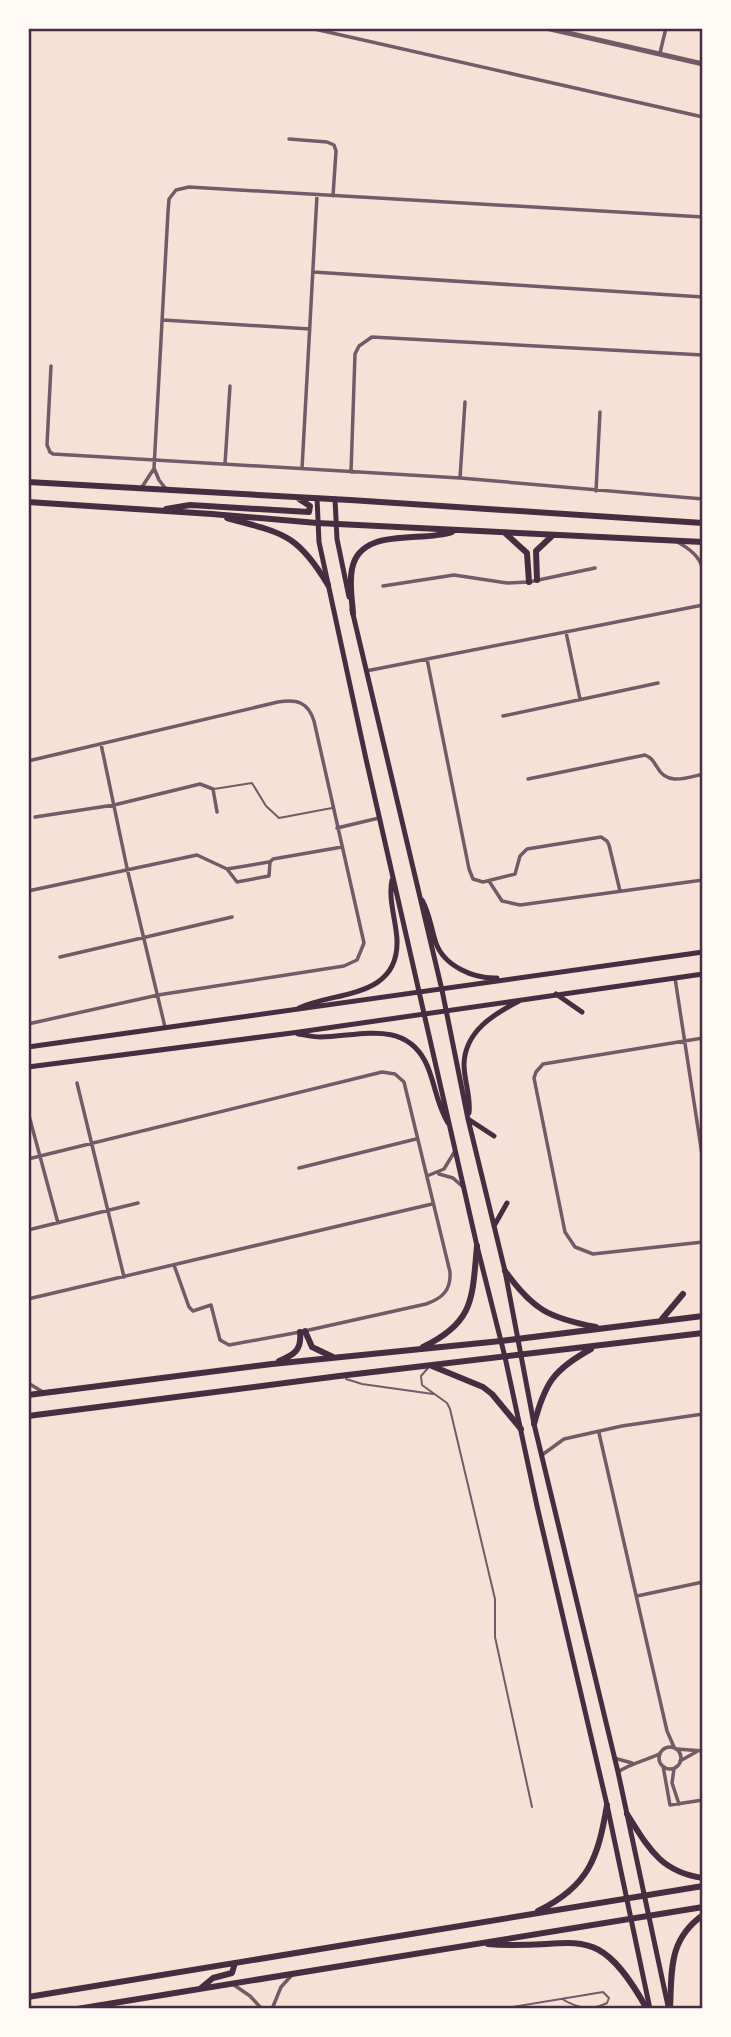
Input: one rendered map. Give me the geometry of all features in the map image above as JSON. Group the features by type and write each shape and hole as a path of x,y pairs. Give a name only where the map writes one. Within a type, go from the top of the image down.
{"main road":[{"path":"28,482 703,523"},
{"path":"160,511 190,505 309,512 309,504 295,497"},
{"path":"317,498 317,523 328,585 392,877 421,992 607,1805 649,2009"},
{"path":"335,499 336,524 352,613 442,990 468,1119 505,1271 534,1424 618,1772 669,2009"},
{"path":"28,502 317,523 703,542"},
{"path":"212,514 276,532 288,538 308,554 328,585"},
{"path":"352,613 353,565 367,547 387,539 430,537 457,530"},
{"path":"503,532 527,553 528,582"},
{"path":"537,580 536,551 554,535"},
{"path":"293,1010 313,1001 368,989 388,971 397,946 390,890 392,877"},
{"path":"418,894 427,909 437,947 445,958 458,968 493,979 569,971"},
{"path":"28,1047 703,952"},
{"path":"28,1067 292,1033 703,974"},
{"path":"556,994 582,1012"},
{"path":"468,1119 471,1098 464,1064 472,1040 484,1023 495,1014 523,999"},
{"path":"292,1033 318,1037 371,1032 397,1036 409,1042 425,1061 438,1106 452,1130"},
{"path":"468,1119 494,1136"},
{"path":"495,1226 507,1203"},
{"path":"418,1349 445,1335 461,1321 472,1293 477,1246"},
{"path":"505,1271 538,1308 557,1318 605,1329"},
{"path":"661,1320 683,1294"},
{"path":"28,1395 272,1364 703,1316"},
{"path":"303,1332 312,1347 335,1358"},
{"path":"272,1364 296,1352 303,1332"},
{"path":"28,1416 339,1376 703,1334"},
{"path":"534,1424 545,1388 556,1371 593,1347"},
{"path":"430,1365 483,1387 521,1429"},
{"path":"533,1914 562,1898 587,1874 597,1851 607,1805"},
{"path":"626,1814 664,1864 678,1872 703,1878"},
{"path":"28,1997 627,1900 703,1885"},
{"path":"76,2009 703,1907"},
{"path":"669,2009 675,1948 683,1934 703,1915"},
{"path":"472,1944 571,1942 590,1945 607,1954 619,1965 649,2009"},
{"path":"201,1988 213,1978 232,1973 235,1963"}],"street":[{"path":"310,28 703,117"},
{"path":"546,28 703,64"},
{"path":"660,54 666,28"},
{"path":"289,139 334,145 336,151 333,196"},
{"path":"140,488 150,477 155,460 169,199 176,190 189,187 703,217"},
{"path":"302,469 317,195"},
{"path":"313,272 703,296"},
{"path":"163,320 310,329"},
{"path":"351,472 355,354 359,346 372,337 703,355"},
{"path":"51,366 47,445 50,452 57,455 460,478 703,499"},
{"path":"225,464 230,386"},
{"path":"460,478 465,402"},
{"path":"596,491 600,412"},
{"path":"154,468 167,490"},
{"path":"676,541 691,551 703,565 703,572"},
{"path":"383,586 454,575 507,583 528,582 595,568"},
{"path":"366,671 703,605"},
{"path":"566,632 581,699"},
{"path":"427,659 469,869 476,881 489,881 515,874 520,856 527,849 601,837 609,845 620,891"},
{"path":"503,716 658,682"},
{"path":"28,761 278,702 299,701 309,709 314,721 363,937 363,949 358,960 344,966 158,995 28,1024"},
{"path":"101,744 127,869 165,1027"},
{"path":"528,779 645,755 650,757 662,776 667,779 676,780 703,774"},
{"path":"35,817 114,805 200,784 212,789 217,812"},
{"path":"337,828 380,818"},
{"path":"227,869 342,846"},
{"path":"28,891 197,855 207,857 227,869 235,882 240,882 269,876 270,862"},
{"path":"489,881 499,897 513,905 703,880"},
{"path":"61,957 232,917"},
{"path":"675,978 703,1161"},
{"path":"703,1038 543,1063 534,1078 565,1232 575,1247 593,1254 703,1242"},
{"path":"28,1160 383,1072 395,1074 404,1082 450,1272 449,1287 444,1294 426,1304 303,1332 226,1345 218,1337 211,1305 193,1311 189,1307 174,1265"},
{"path":"77,1083 124,1277"},
{"path":"28,1112 58,1223"},
{"path":"299,1168 417,1139"},
{"path":"427,1176 437,1173 449,1164 456,1150"},
{"path":"437,1173 453,1178 465,1189"},
{"path":"28,1230 138,1203"},
{"path":"28,1299 432,1204"},
{"path":"28,1383 45,1393"},
{"path":"541,1455 558,1442 622,1426 703,1414"},
{"path":"598,1433 667,1731 681,1755 680,1761"},
{"path":"637,1596 703,1583"},
{"path":"618,1772 632,1763 659,1754 664,1748 667,1731"},
{"path":"664,1748 703,1751"},
{"path":"679,1804 672,1783 675,1768 680,1761 696,1752"},
{"path":"659,1754 670,1805 703,1800"},
{"path":"614,1758 632,1763"},
{"path":"644,1761 675,1768"},
{"path":"272,2009 281,1987 293,1974"},
{"path":"232,1984 250,1996 262,2009"}],"lane":[{"path":"212,789 252,783 265,806 279,818 332,808"},
{"path":"430,1365 421,1376 421,1382 424,1388 447,1403 450,1409 495,1600 495,1637 531,1807"},
{"path":"339,1376 362,1384 434,1395"},
{"path":"500,2009 603,1992 609,1998 603,2005 581,2008 562,1999"}]}
